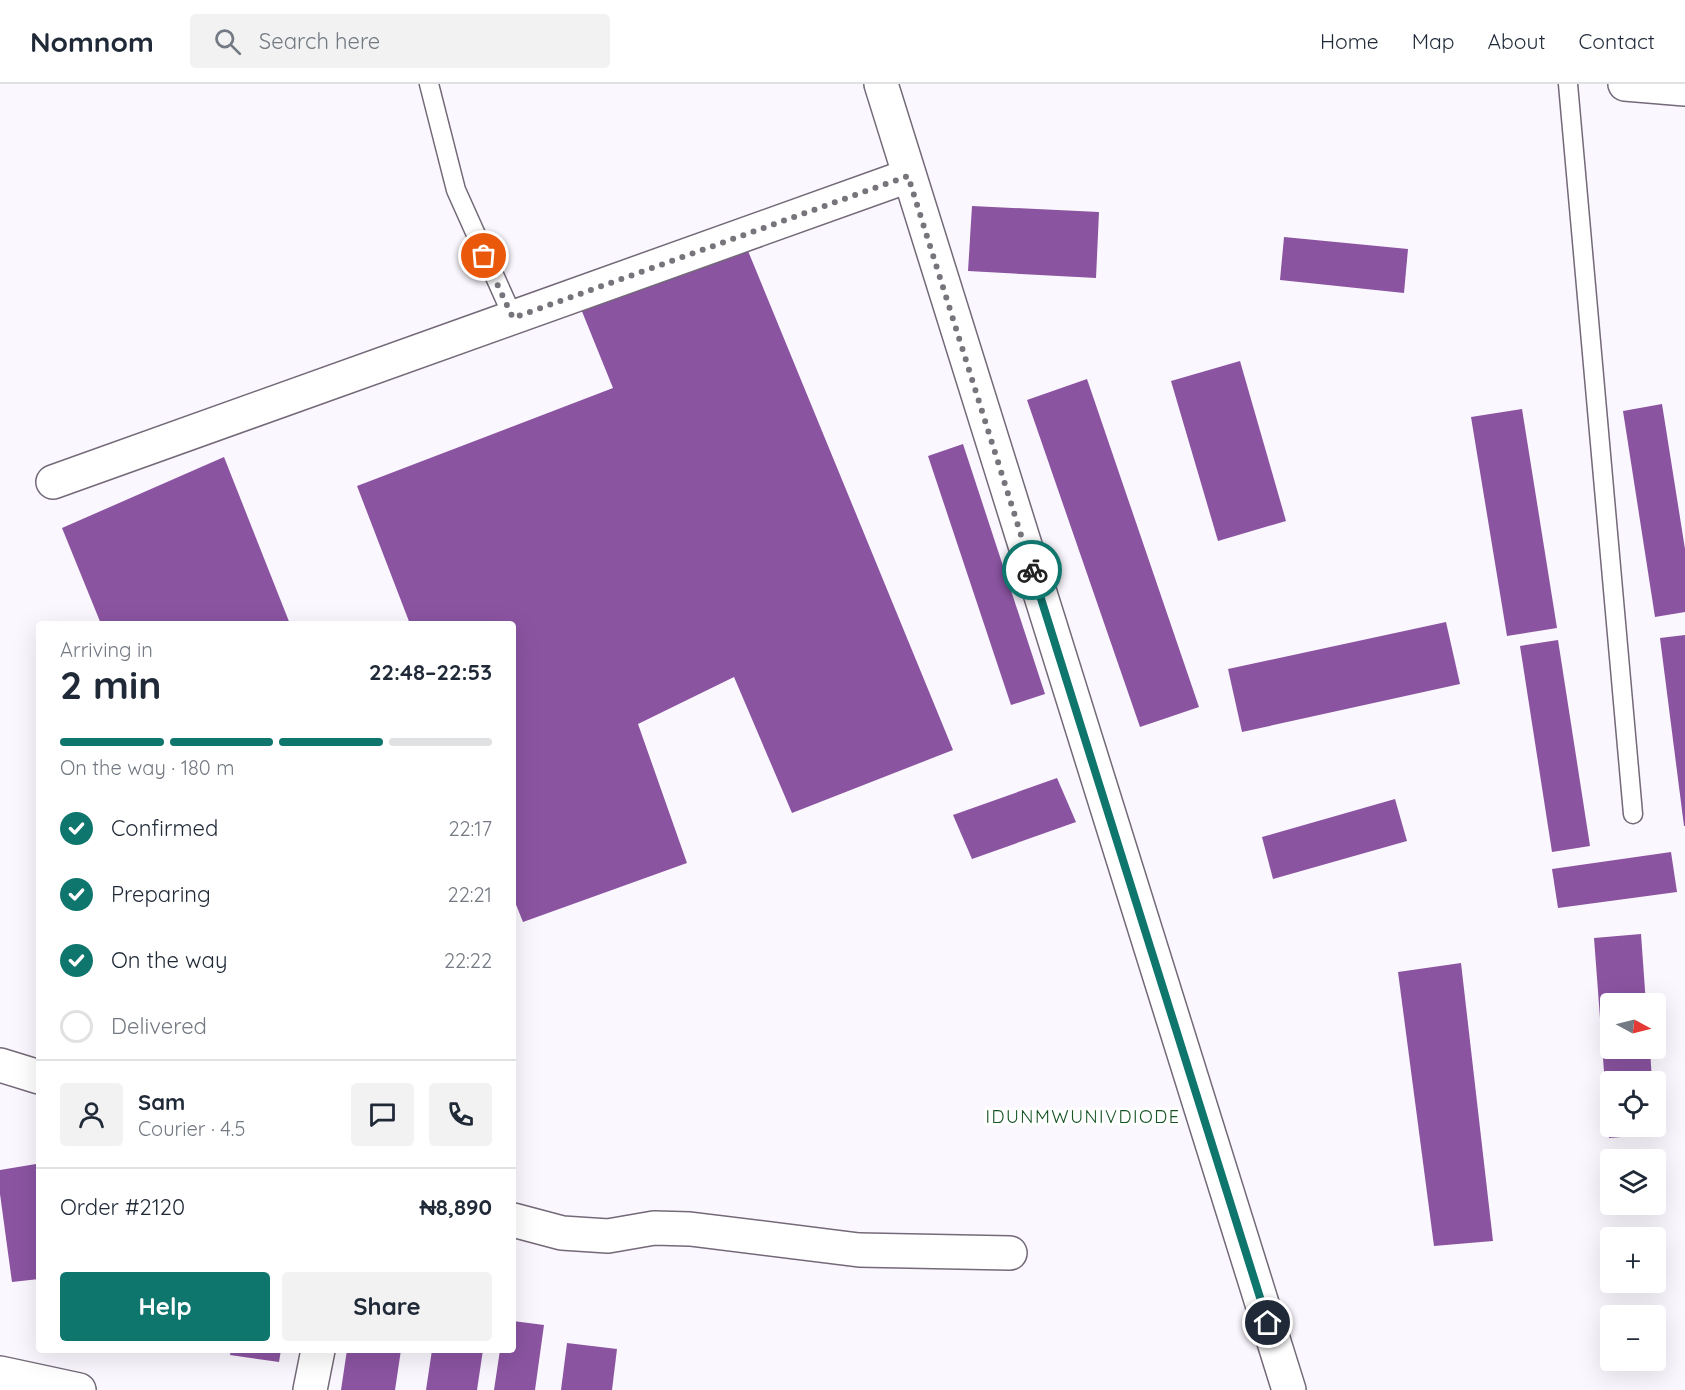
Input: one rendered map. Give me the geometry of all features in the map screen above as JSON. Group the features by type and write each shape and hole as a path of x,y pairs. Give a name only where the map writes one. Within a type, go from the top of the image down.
{"main road":[{"path":"881,84 1290,1390"},
{"path":"1625,84 1685,89"},
{"path":"52,482 908,176"},
{"path":"0,1065 36,1076"},
{"path":"516,1221 562,1233 608,1236 654,1228 678,1229 860,1250 1010,1253"},
{"path":"310,1390 317,1353"},
{"path":"0,1373 79,1390"}],"lane":[{"path":"429,84 456,190 513,318"},
{"path":"1568,84 1633,814"}],"building":[{"path":"972,206 1099,212 1096,278 968,271"},
{"path":"1284,237 1408,249 1404,293 1280,280"},
{"path":"746,246 953,750 792,813 734,677 638,724 687,863 523,922 516,904 516,621 409,621 357,486 613,388 581,309"},
{"path":"1240,361 1286,521 1218,541 1171,381"},
{"path":"1087,379 1199,707 1140,727 1027,400"},
{"path":"1662,404 1685,549 1685,612 1655,617 1623,411"},
{"path":"1522,409 1557,628 1507,636 1471,417"},
{"path":"963,444 1045,694 1011,705 928,456"},
{"path":"224,457 289,621 100,621 62,528"},
{"path":"1446,622 1460,684 1242,732 1228,669"},
{"path":"1685,635 1685,826 1684,826 1660,638"},
{"path":"1558,640 1590,846 1552,852 1520,646"},
{"path":"1057,778 1076,822 972,859 953,815"},
{"path":"1395,799 1407,841 1273,879 1262,837"},
{"path":"1671,852 1677,892 1558,908 1552,869"},
{"path":"1641,934 1645,993 1600,993 1600,1018 1594,938"},
{"path":"1461,963 1493,1241 1434,1246 1398,972"},
{"path":"1603,1059 1651,1059 1651,1071 1604,1071"},
{"path":"36,1164 36,1279 12,1282 0,1194 0,1170"},
{"path":"516,1321 544,1325 535,1390 494,1390 500,1353 516,1353"},
{"path":"567,1343 617,1349 612,1390 561,1390"},
{"path":"230,1353 280,1353 279,1362 230,1355"},
{"path":"347,1353 401,1353 395,1390 341,1390"},
{"path":"432,1353 483,1353 477,1390 426,1390"}],"way so far":[{"path":"484,256 513,318 908,176 1032,570"}],"district":[{"name":"IDUNMWUNIVDIODE","path":"1083,1116"}],"route":[{"path":"1032,570 1268,1323"}]}
